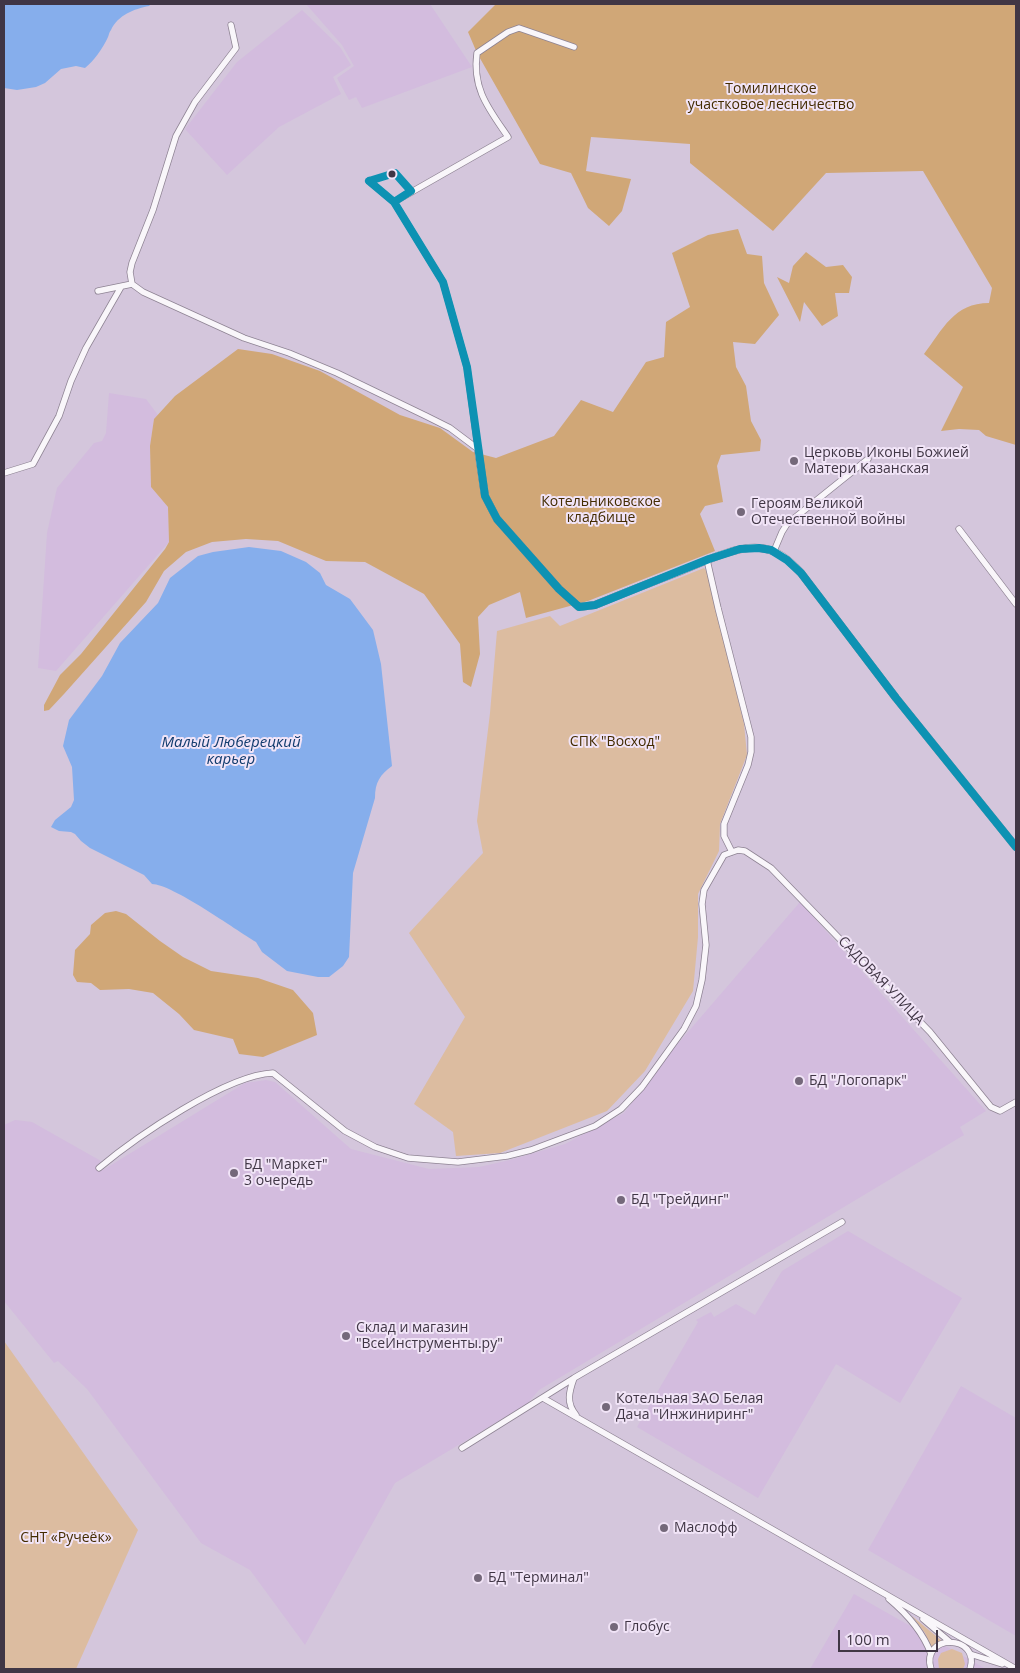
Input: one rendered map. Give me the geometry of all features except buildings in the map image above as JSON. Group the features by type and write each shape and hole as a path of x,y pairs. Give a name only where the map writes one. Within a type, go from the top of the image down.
{"street":[{"path":"231,25 236,48 195,102 176,136 156,202 132,263 130,272 132,284 143,292 235,335 289,353 345,377 442,424 478,449"},
{"path":"394,202 508,137 487,104 477,82 475,67 477,53 508,32 519,28 574,48"},
{"path":"370,181 394,202 443,282 467,367 485,496 497,519 559,589 579,606 595,605 707,560 740,550 758,548 774,551 787,558 801,573 901,705 1016,848"},
{"path":"98,292 132,284"},
{"path":"4,473 33,464 58,416 86,348 121,287"},
{"path":"774,551 782,532 796,516 868,459"},
{"path":"959,529 1016,604"},
{"path":"99,1168 134,1141 192,1105 232,1084 260,1074 273,1073 345,1131 375,1147 408,1158 458,1162 507,1156 531,1150 595,1126 621,1109 642,1086 684,1029 696,1006 702,980 706,946 702,904 704,890 724,855 732,852 724,836 724,824 748,765 751,752 751,736 707,560"},
{"name":"САДОВАЯ УЛИЦА","path":"732,852 744,851 772,868 930,1032 992,1107 1000,1111 1016,1102"},
{"path":"462,1448 574,1378 842,1222"},
{"path":"574,1378 568,1392 570,1408 581,1420"},
{"path":"543,1398 1015,1669"},
{"path":"872,1586 895,1604 922,1634 931,1654 930,1669"},
{"path":"912,1609 950,1642 963,1646 970,1654 972,1664 970,1669"},
{"path":"931,1654 939,1645 950,1642"},
{"path":"970,1654 1015,1669"}],"shaded area":[{"path":"306,4 430,4 472,67 362,108 356,97 349,100 337,78 354,66 342,45"},
{"path":"302,10 340,47 351,65 333,77 341,94 279,127 227,175 185,129 237,62"},
{"path":"109,393 146,399 158,415 154,419 150,446 151,487 168,507 169,542 56,671 38,668 47,533 57,488 94,443 102,441 106,433"},
{"path":"800,902 986,1111 960,1127 964,1135 539,1390 527,1404 395,1483 305,1645 250,1570 201,1543 87,1389 58,1361 54,1363 4,1301 4,1125 15,1120 32,1122 101,1161 97,1166 103,1170 245,1083 266,1080 275,1082 351,1149 429,1169 479,1167 514,1159 565,1144 624,1113 669,1054"},
{"path":"848,1231 962,1298 900,1403 836,1364 758,1498 637,1427 698,1322 696,1320 711,1312 714,1317 736,1304 755,1315 782,1271"},
{"path":"961,1386 1016,1418 1016,1636 868,1550"},
{"path":"854,1594 986,1669 810,1669"}],"green space":[{"name":"Томилинское участковое лесничество","path":"496,4 1016,4 1016,445 986,436 979,430 959,429 941,431 963,387 924,354 950,319 967,307 989,303 992,288 923,171 826,173 773,231 690,163 690,144 591,137 586,171 631,179 622,211 609,226 588,208 571,173 540,164 477,53 468,32"},
{"name":"Котельниковское кладбище","path":"738,229 747,254 762,256 764,283 779,315 755,344 733,342 736,367 746,386 751,421 761,440 760,451 721,455 717,466 723,502 705,506 700,514 715,551 588,601 526,618 520,592 489,605 478,617 480,654 471,687 463,682 460,644 424,594 365,562 326,561 278,541 246,539 212,542 186,552 164,571 146,602 64,694 49,710 44,711 44,705 60,675 81,654 169,542 168,507 151,487 150,446 154,419 175,396 238,349 272,354 320,371 400,415 440,428 473,452 496,458 554,436 581,400 613,412 646,362 664,357 666,322 690,307 672,253 708,235"},
{"path":"806,252 826,267 843,265 852,277 849,293 835,293 838,316 822,326 804,302 800,322 777,277 789,283 793,266"},
{"name":"СПК \"Восход\"","path":"704,568 708,573 744,724 747,755 720,824 719,851 698,894 698,937 693,991 645,1071 607,1111 500,1153 456,1156 453,1132 414,1104 465,1017 409,933 483,853 477,821 490,713 497,631 550,616 560,626"},
{"path":"116,911 126,914 183,957 211,971 258,978 293,990 313,1013 317,1035 263,1057 239,1054 233,1039 194,1030 179,1014 153,993 129,989 100,990 91,983 77,982 73,975 75,950 90,934 91,925 105,913"},
{"name":"СНТ «Ручеёк»","path":"4,1341 138,1530 76,1669 4,1669"},
{"path":"912,1616 942,1641 932,1649 925,1633"},
{"path":"952,1649 962,1653 965,1664 963,1669 939,1669 938,1659 941,1653"}],"water":[{"path":"4,4 151,4 118,20 101,50 85,68 76,66 61,69 45,83 36,87 17,90 4,88"},
{"name":"Малый Люберецкий карьер","path":"249,547 281,551 306,562 320,573 326,585 350,599 373,630 381,664 392,766 381,776 377,783 375,798 353,873 349,957 343,966 329,977 318,977 287,971 262,952 256,942 188,899 174,891 152,884 144,875 90,848 75,834 59,831 51,827 55,820 71,807 74,800 72,767 63,746 69,720 102,676 120,643 158,603 170,578 198,556"}],"transit line":[{"path":"369,181 395,173 411,191 394,202"},
{"path":"369,181 394,202 443,282 467,367 485,496 497,519 559,589 579,607 595,605 709,559 740,549 759,548 771,550 787,560 801,573 896,698 1016,847"}],"place":[{"name":"Церковь Иконы Божией Матери Казанская","path":"794,461"},
{"name":"Героям Великой Отечественной войны","path":"741,512"},
{"name":"БД \"Логопарк\"","path":"799,1081"},
{"name":"БД \"Маркет\" 3 очередь","path":"234,1173"},
{"name":"БД \"Трейдинг\"","path":"621,1200"},
{"name":"Склад и магазин \"ВсеИнструменты.ру\"","path":"346,1336"},
{"name":"Котельная ЗАО Белая Дача \"Инжиниринг\"","path":"606,1407"},
{"name":"Маслофф","path":"664,1528"},
{"name":"БД \"Терминал\"","path":"478,1578"},
{"name":"Глобус","path":"614,1627"}]}
